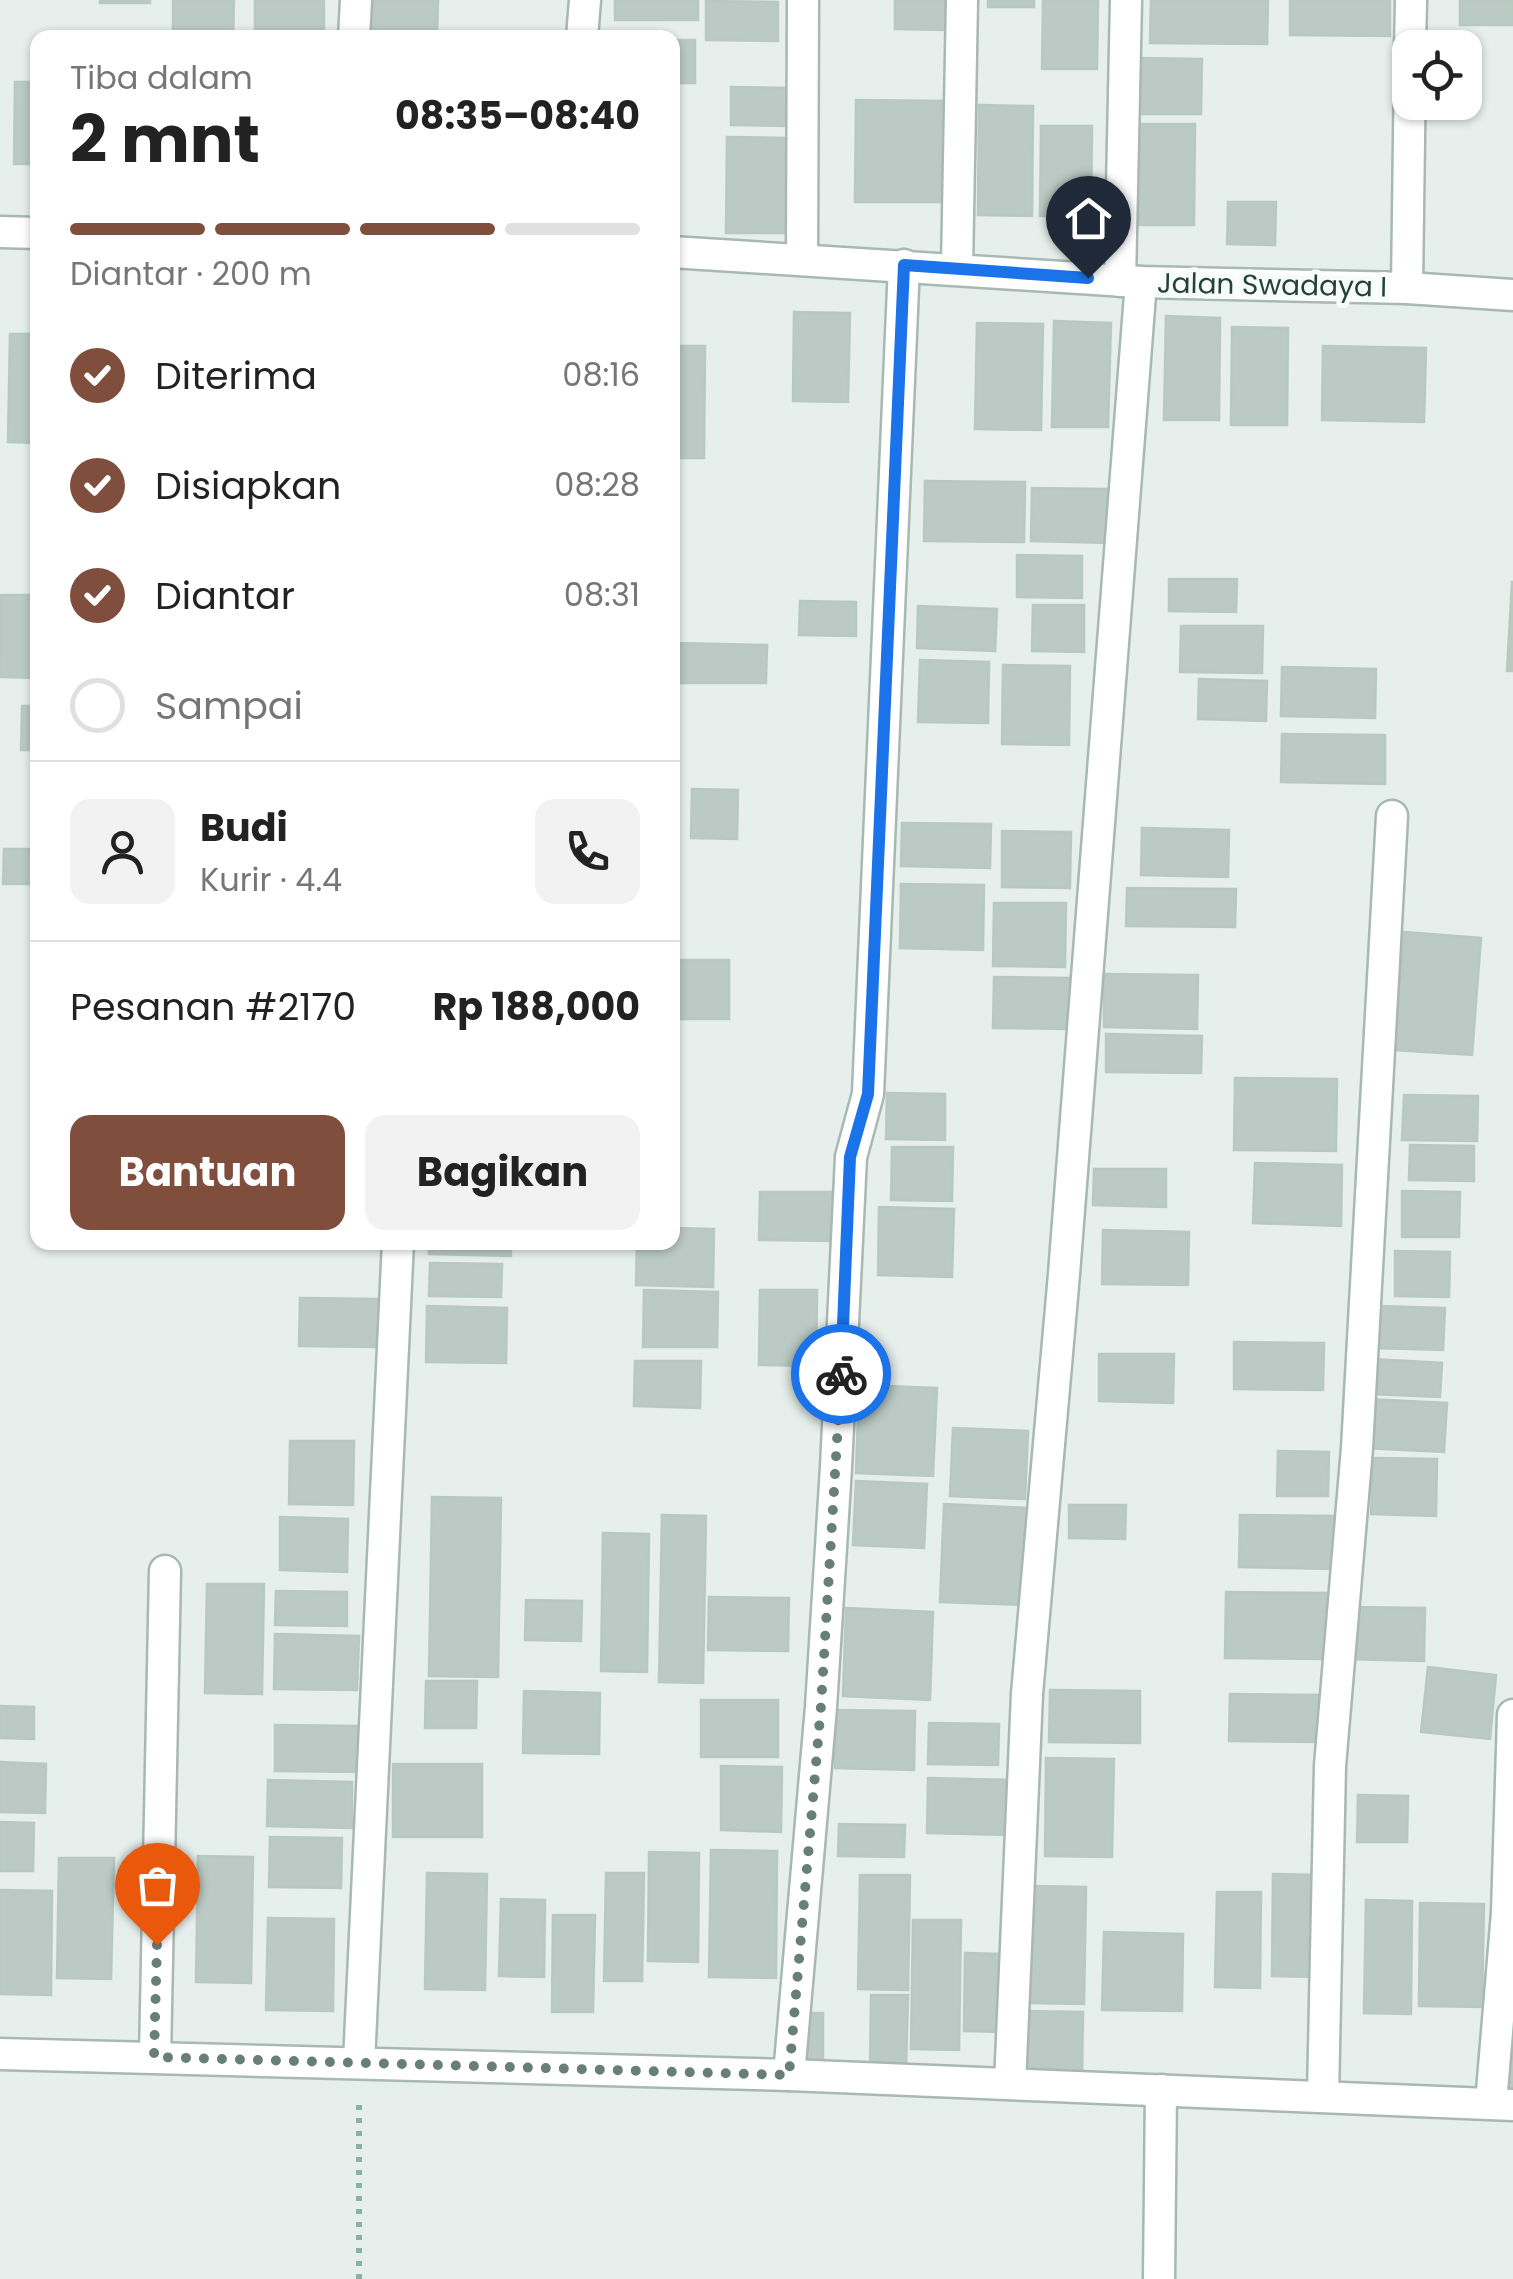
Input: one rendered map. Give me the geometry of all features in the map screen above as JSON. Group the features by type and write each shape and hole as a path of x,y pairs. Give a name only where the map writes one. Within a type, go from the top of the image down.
{"street":[{"path":"354,30 356,0"},
{"path":"583,30 585,0"},
{"path":"802,258 803,0"},
{"path":"956,268 962,0"},
{"path":"1010,2084 1027,1694 1064,1274 1131,282 1126,0"},
{"path":"1410,30 1411,0"},
{"path":"1407,288 1409,120"},
{"path":"0,250 0,232 30,232"},
{"name":"Jalan Swadaya I","path":"680,252 1131,282 1407,288 1513,295"},
{"path":"789,2075 821,1706 850,1157 868,1094 904,265"},
{"path":"1322,2096 1330,1766 1357,1448 1392,816"},
{"path":"360,2062 398,1250"},
{"path":"154,2057 165,1571"},
{"path":"0,2054 789,2075 1502,2104 1513,1715"},
{"path":"1159,2279 1162,2090"}],"path":[{"path":"358,2279 360,2062"}],"building":[{"path":"150,0 150,3 100,3"},
{"path":"173,0 234,0 233,30 173,30"},
{"path":"255,0 324,0 324,30 255,30"},
{"path":"370,0 438,0 437,30 370,30"},
{"path":"615,0 698,0 698,20 615,20"},
{"path":"895,0 949,0 949,30 895,29"},
{"path":"988,0 1034,0 1034,7 988,7"},
{"path":"1043,0 1098,0 1097,69 1042,69"},
{"path":"1151,0 1268,0 1267,44 1150,43"},
{"path":"1290,0 1390,0 1390,36 1290,35"},
{"path":"1460,0 1513,0 1513,25 1460,25"},
{"path":"706,1 778,2 778,41 706,40"},
{"path":"680,40 695,40 695,83 680,83"},
{"path":"1137,58 1202,59 1201,114 1137,114"},
{"path":"15,82 30,82 30,164 14,164"},
{"path":"731,87 791,88 791,126 731,125"},
{"path":"856,100 947,101 945,202 855,202"},
{"path":"979,105 1033,106 1032,216 978,215"},
{"path":"1135,124 1195,124 1194,225 1134,225"},
{"path":"1041,126 1092,126 1091,216 1040,216"},
{"path":"727,137 788,138 788,233 726,233"},
{"path":"1228,202 1276,202 1275,245 1227,244"},
{"path":"794,312 850,313 848,402 793,401"},
{"path":"1166,316 1220,318 1219,420 1164,420"},
{"path":"1054,321 1111,323 1108,427 1052,427"},
{"path":"977,323 1043,324 1041,430 975,429"},
{"path":"1232,327 1288,328 1287,425 1231,425"},
{"path":"10,334 30,334 30,443 8,442"},
{"path":"680,346 705,346 704,458 680,458"},
{"path":"1323,346 1426,348 1424,422 1322,420"},
{"path":"925,481 1025,482 1024,542 924,541"},
{"path":"1032,488 1108,489 1108,543 1031,541"},
{"path":"1017,555 1082,556 1082,598 1017,597"},
{"path":"1169,579 1237,579 1236,612 1169,611"},
{"path":"1512,582 1513,671 1507,671"},
{"path":"1,595 30,595 30,678 0,677"},
{"path":"800,601 856,602 856,636 799,635"},
{"path":"1033,605 1084,605 1084,652 1032,651"},
{"path":"918,606 997,609 995,651 917,648"},
{"path":"1181,626 1263,626 1262,673 1180,672"},
{"path":"680,643 767,645 766,683 680,683"},
{"path":"920,660 989,662 988,723 918,722"},
{"path":"1003,665 1070,666 1069,745 1002,744"},
{"path":"1282,667 1376,669 1375,718 1281,716"},
{"path":"1199,679 1267,681 1266,721 1198,719"},
{"path":"22,706 30,706 30,750 21,750"},
{"path":"1282,734 1385,735 1385,784 1281,782"},
{"path":"692,789 738,790 737,839 691,838"},
{"path":"902,823 991,824 990,868 901,866"},
{"path":"1142,828 1229,830 1228,877 1141,875"},
{"path":"1002,831 1071,832 1070,888 1002,887"},
{"path":"4,849 30,849 30,884 3,884"},
{"path":"901,884 984,885 983,950 900,948"},
{"path":"1127,888 1236,889 1235,927 1126,926"},
{"path":"994,903 1066,903 1065,967 993,966"},
{"path":"1404,932 1481,938 1472,1055 1395,1050"},
{"path":"680,960 729,960 729,1019 680,1019"},
{"path":"1104,974 1198,975 1197,1029 1104,1027"},
{"path":"994,977 1071,978 1070,1029 993,1028"},
{"path":"1106,1034 1202,1036 1201,1073 1106,1072"},
{"path":"1235,1078 1337,1079 1336,1151 1234,1150"},
{"path":"887,1093 945,1094 945,1140 886,1139"},
{"path":"1404,1095 1478,1096 1477,1141 1402,1140"},
{"path":"1410,1145 1474,1146 1474,1181 1409,1180"},
{"path":"892,1147 953,1147 952,1201 891,1200"},
{"path":"1255,1163 1342,1165 1341,1226 1253,1223"},
{"path":"1094,1169 1166,1169 1166,1207 1093,1205"},
{"path":"1402,1191 1460,1192 1459,1237 1402,1237"},
{"path":"760,1192 836,1192 836,1241 759,1240"},
{"path":"879,1207 954,1209 952,1277 878,1275"},
{"path":"680,1228 714,1229 713,1287 636,1285 637,1250 680,1250"},
{"path":"1103,1230 1189,1232 1188,1285 1102,1284"},
{"path":"429,1250 511,1250 511,1256 429,1254"},
{"path":"1395,1251 1450,1252 1449,1297 1395,1296"},
{"path":"430,1263 502,1264 501,1297 429,1296"},
{"path":"644,1290 718,1292 717,1347 643,1347"},
{"path":"760,1290 817,1290 816,1366 759,1365"},
{"path":"300,1298 379,1299 378,1347 299,1346"},
{"path":"427,1306 507,1308 506,1363 426,1362"},
{"path":"1378,1306 1445,1308 1443,1350 1376,1348"},
{"path":"1234,1342 1324,1343 1323,1390 1234,1389"},
{"path":"1099,1354 1174,1354 1173,1403 1099,1401"},
{"path":"1373,1359 1442,1363 1440,1397 1372,1394"},
{"path":"635,1361 701,1361 700,1408 634,1406"},
{"path":"859,1385 937,1388 933,1476 856,1473"},
{"path":"1366,1399 1447,1403 1444,1452 1364,1448"},
{"path":"953,1428 1028,1431 1025,1499 950,1496"},
{"path":"290,1441 354,1441 353,1505 289,1504"},
{"path":"1278,1451 1329,1452 1328,1496 1277,1496"},
{"path":"1373,1458 1437,1459 1436,1516 1371,1514"},
{"path":"856,1481 927,1484 924,1548 853,1545"},
{"path":"432,1497 501,1498 498,1677 429,1676"},
{"path":"944,1504 1028,1508 1024,1605 940,1602"},
{"path":"1069,1505 1126,1505 1125,1539 1069,1538"},
{"path":"662,1515 706,1516 703,1683 659,1682"},
{"path":"1240,1515 1336,1516 1335,1569 1239,1567"},
{"path":"280,1517 348,1519 347,1572 280,1570"},
{"path":"603,1533 649,1534 647,1672 601,1671"},
{"path":"207,1584 264,1584 262,1694 205,1693"},
{"path":"276,1591 347,1592 347,1626 275,1625"},
{"path":"1226,1592 1331,1593 1330,1659 1225,1658"},
{"path":"709,1597 789,1598 788,1651 708,1650"},
{"path":"526,1600 582,1601 581,1641 525,1640"},
{"path":"1349,1607 1425,1608 1424,1661 1348,1659"},
{"path":"846,1608 933,1612 930,1700 843,1696"},
{"path":"275,1634 359,1636 357,1690 274,1689"},
{"path":"1428,1667 1496,1675 1490,1739 1421,1732"},
{"path":"426,1681 477,1681 476,1728 425,1728"},
{"path":"1050,1690 1140,1691 1140,1743 1049,1742"},
{"path":"524,1691 600,1693 599,1754 523,1753"},
{"path":"1230,1694 1323,1695 1322,1742 1229,1741"},
{"path":"701,1700 778,1700 778,1757 701,1757"},
{"path":"0,1706 34,1707 34,1739 0,1738"},
{"path":"836,1710 915,1711 914,1770 835,1768"},
{"path":"929,1723 999,1724 998,1765 928,1764"},
{"path":"275,1725 364,1726 363,1772 275,1771"},
{"path":"1046,1758 1114,1759 1112,1857 1045,1856"},
{"path":"0,1762 46,1764 45,1813 0,1812"},
{"path":"393,1764 482,1764 482,1837 393,1837"},
{"path":"721,1766 782,1767 781,1832 721,1830"},
{"path":"928,1778 1012,1780 1010,1835 927,1833"},
{"path":"268,1780 352,1782 352,1828 267,1826"},
{"path":"1358,1795 1408,1796 1407,1842 1357,1842"},
{"path":"0,1822 34,1823 33,1871 0,1871"},
{"path":"839,1824 905,1825 904,1857 838,1856"},
{"path":"270,1837 342,1838 341,1888 269,1887"},
{"path":"711,1850 777,1851 776,1978 709,1977"},
{"path":"649,1852 699,1853 698,1962 648,1961"},
{"path":"198,1856 253,1857 251,1983 196,1982"},
{"path":"59,1858 114,1858 111,1979 57,1978"},
{"path":"427,1873 487,1874 485,1990 425,1989"},
{"path":"606,1873 644,1873 642,1981 604,1981"},
{"path":"1273,1874 1319,1875 1318,1977 1272,1976"},
{"path":"860,1875 910,1875 908,1990 858,1989"},
{"path":"1031,1886 1086,1887 1084,2004 1030,2003"},
{"path":"0,1890 52,1891 51,1995 0,1994"},
{"path":"1217,1892 1261,1892 1260,1988 1215,1987"},
{"path":"501,1899 545,1900 544,1977 499,1976"},
{"path":"1366,1900 1412,1901 1411,2014 1364,2013"},
{"path":"1420,1903 1484,1904 1482,2007 1419,2006"},
{"path":"553,1915 595,1915 593,2012 552,2012"},
{"path":"268,1918 334,1919 333,2011 266,2010"},
{"path":"913,1920 961,1920 959,2050 911,2049"},
{"path":"1104,1932 1183,1934 1182,2011 1102,2010"},
{"path":"965,1953 1003,1954 1002,2032 964,2031"},
{"path":"871,1995 908,1995 906,2067 870,2067"},
{"path":"1513,2009 1513,2099 1498,2098"},
{"path":"1023,2011 1083,2012 1082,2077 1023,2076"},
{"path":"802,2013 823,2013 823,2063 802,2063"}],"way so far":[{"path":"157,1945 154,2057 789,2075 821,1706 841,1374"}],"route":[{"path":"841,1374 850,1157 868,1094 904,265 1088,278"}]}
